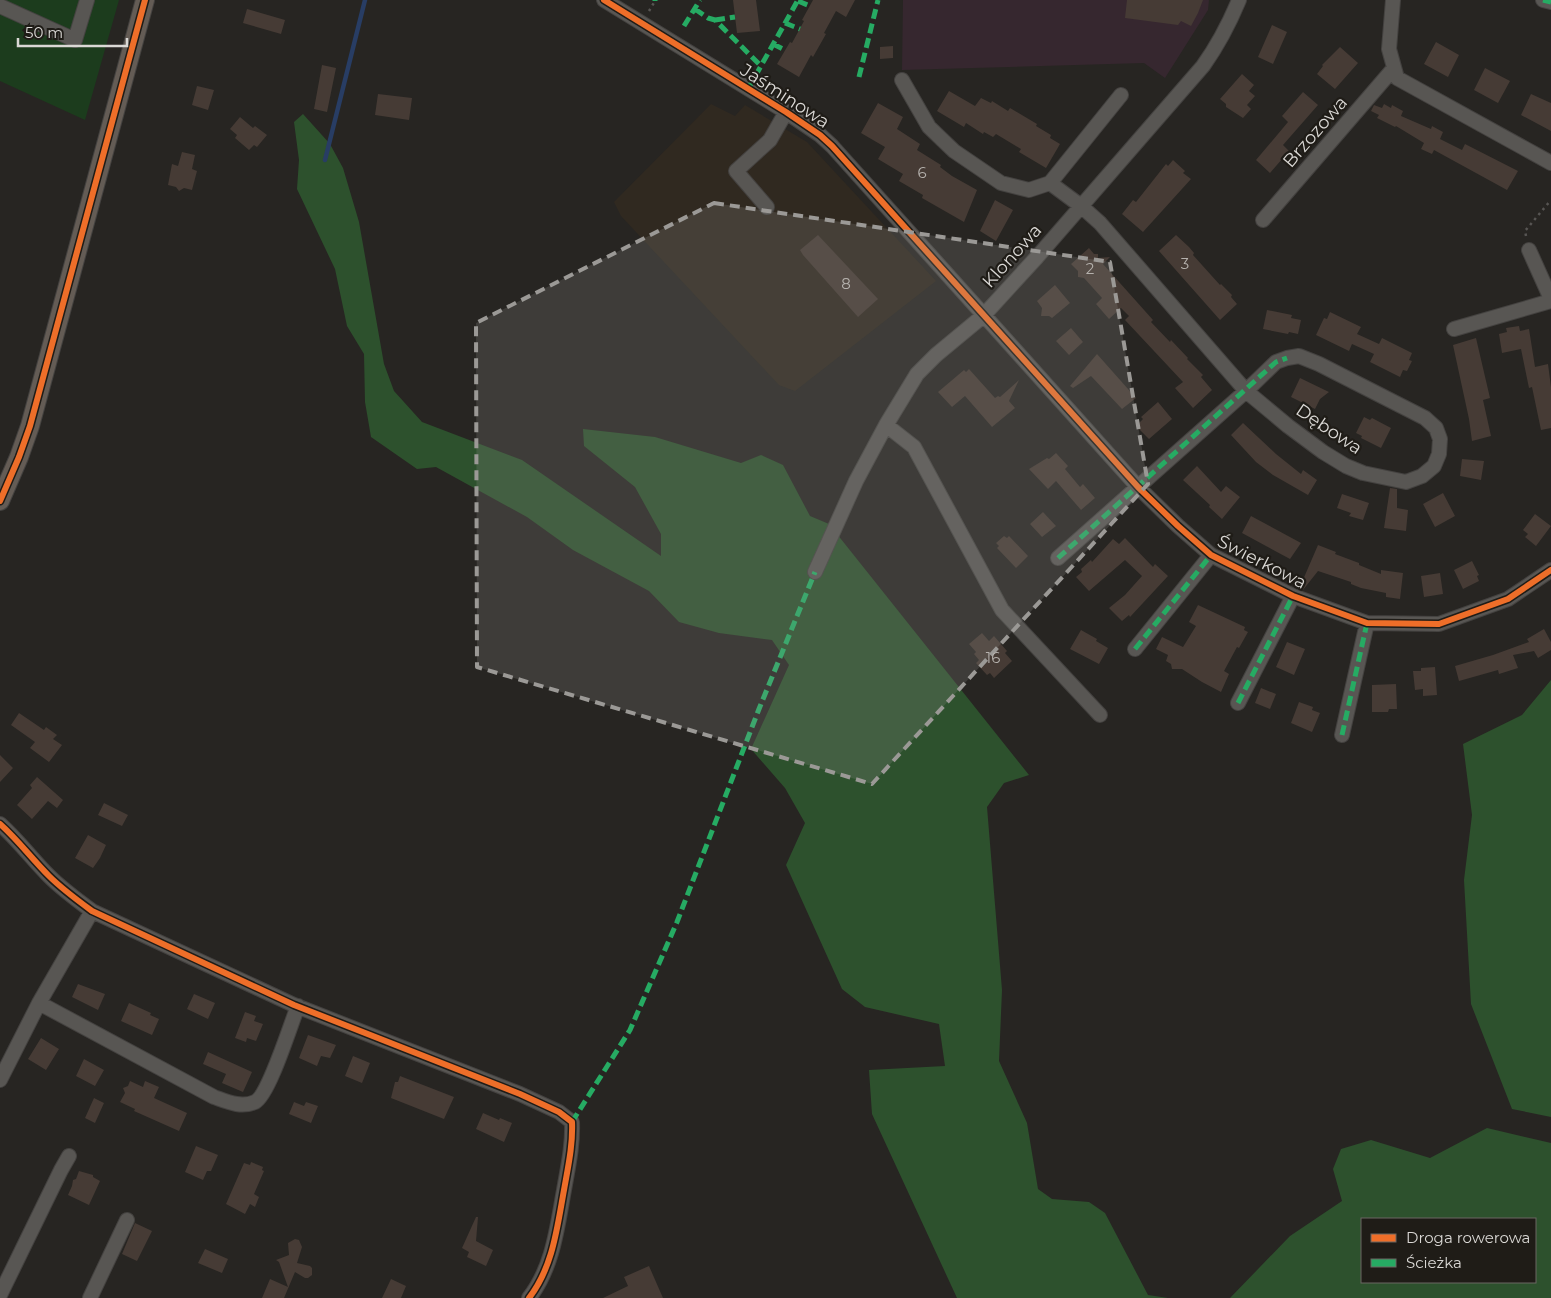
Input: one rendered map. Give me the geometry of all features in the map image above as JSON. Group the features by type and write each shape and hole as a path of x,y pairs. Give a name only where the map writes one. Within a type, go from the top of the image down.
{"main road":[{"path":"2,493 19,457 30,426 145,0"}],"street":[{"path":"0,6 75,40 87,0"},
{"name":"Jaśminowa","path":"604,0 820,135 832,146 983,316"},
{"name":"Klonowa","path":"815,572 856,481 886,425 917,374 983,316 1204,66 1231,21 1238,0"},
{"path":"1393,0 1389,48 1397,78 1551,162"},
{"path":"1543,0 1551,2"},
{"name":"Brzozowa","path":"1263,220 1394,68"},
{"path":"902,80 929,127 954,151 1001,183 1029,190 1050,183 1121,95"},
{"path":"767,207 736,171 770,140 786,112"},
{"name":"Dębowa","path":"1050,183 1082,206 1100,223 1246,391 1323,452 1346,466 1363,473 1406,482 1422,476 1434,466 1439,454 1440,438 1436,428 1425,418 1319,364 1299,356 1276,362 1246,391"},
{"path":"1454,329 1551,300 1529,250"},
{"name":"Świerkowa","path":"983,316 1138,487 1178,526 1212,556 1292,596 1367,623 1439,624 1508,599 1551,570"},
{"path":"1058,558 1246,391"},
{"path":"886,425 914,447 1002,610 1100,715"},
{"name":"Świerkowa","path":"1135,650 1212,556"},
{"name":"Świerkowa","path":"1238,703 1292,596"},
{"path":"1342,736 1367,623"},
{"path":"0,824 16,838 49,876 92,911 298,1006 520,1094 559,1112 572,1122 573,1142 554,1246 540,1282 528,1298"},
{"path":"0,1080 39,1003 92,911"},
{"path":"39,1003 214,1097 240,1105 254,1102 261,1098 298,1006"},
{"path":"0,1295 60,1170 69,1156"},
{"path":"90,1298 127,1220"}],"path":[{"path":"649,11 655,1"},
{"path":"1529,250 1525,231 1551,200"}],"highlighted area":[{"path":"714,203 1110,262 1148,484 872,784 477,667 476,323"}],"shaded area":[{"path":"903,0 1209,0 1208,10 1165,78 1144,63 902,70"},
{"path":"711,104 735,116 745,105 807,142 936,281 795,391 779,385 621,216 614,202"}],"green space":[{"path":"0,0 119,0 85,120 0,81"},
{"path":"303,114 330,144 343,168 359,222 384,364 394,391 422,422 522,460 661,556 661,534 635,487 584,446 583,429 655,437 741,463 761,455 783,465 810,516 829,524 1029,775 1004,783 987,807 1002,990 999,1061 1027,1123 1038,1189 1052,1199 1089,1202 1105,1213 1148,1295 1168,1298 957,1298 872,1114 869,1070 945,1066 939,1024 865,1007 842,989 786,865 805,823 785,788 751,749 789,665 772,640 719,633 679,622 649,591 573,550 527,517 436,467 417,469 371,437 365,402 364,354 347,326 335,269 297,189 299,160 294,122"},
{"path":"1551,680 1551,1117 1512,1109 1471,1004 1464,880 1472,815 1463,744 1522,715"},
{"path":"1487,1128 1551,1143 1551,1298 1230,1298 1290,1236 1342,1201 1333,1169 1341,1149 1371,1140 1430,1158"}],"building":[{"path":"733,0 756,0 760,31 737,33"},
{"path":"813,0 855,0 846,17 836,11 824,33 826,34 813,57 811,55 799,77 777,64 790,42 792,43"},
{"path":"1127,0 1203,0 1191,26 1181,21 1178,25 1125,18"},
{"path":"247,9 285,20 281,34 243,23"},
{"path":"1272,25 1287,32 1273,64 1258,57"},
{"path":"1436,42 1459,55 1448,77 1424,64"},
{"path":"893,46 893,58 880,59 880,47"},
{"path":"1340,47 1358,63 1335,89 1317,74 1322,65"},
{"path":"322,65 336,68 327,112 314,109"},
{"path":"1485,68 1510,81 1498,103 1474,90"},
{"path":"1242,74 1254,85 1249,91 1255,96 1247,105 1251,109 1243,118 1226,107 1226,104 1220,99"},
{"path":"197,86 214,90 208,110 192,105"},
{"path":"949,91 975,106 981,98 991,103 992,101 1008,111 1010,108 1051,135 1050,138 1060,144 1046,168 1019,152 1021,149 996,134 993,137 984,132 983,134 966,123 964,127 937,111"},
{"path":"1303,92 1318,105 1283,145 1289,151 1270,173 1256,160 1288,122 1282,116"},
{"path":"378,94 412,98 409,120 375,115"},
{"path":"1531,94 1551,103 1551,131 1521,115"},
{"path":"878,103 903,117 897,129 920,144 917,150 941,165 940,167 952,176 977,190 964,222 922,198 923,195 899,181 903,174 878,159 885,147 861,133"},
{"path":"1384,104 1391,108 1392,105 1403,111 1401,116 1431,129 1432,126 1443,132 1440,139 1462,150 1465,144 1518,171 1507,190 1434,150 1432,154 1421,149 1424,143 1396,126 1377,118 1379,115 1371,111 1374,105 1382,108"},
{"path":"240,117 253,128 255,126 267,135 257,147 254,145 249,150 235,138 237,135 230,129"},
{"path":"182,152 195,155 192,169 197,171 192,190 184,188 179,191 176,187 168,185 172,164 178,166"},
{"path":"1173,160 1185,171 1183,173 1191,179 1143,232 1122,214 1133,200 1136,202 1166,164 1168,166"},
{"path":"995,200 1013,210 996,241 980,231"},
{"path":"818,235 878,299 858,317 800,250"},
{"path":"1176,235 1189,247 1194,253 1193,255 1220,285 1232,295 1231,297 1237,304 1220,320 1159,251"},
{"path":"1089,248 1094,254 1098,254 1098,258 1110,257 1103,264 1153,320 1151,322 1170,342 1171,340 1203,375 1201,377 1212,390 1193,408 1175,388 1183,382 1125,320 1129,316 1121,308 1109,319 1096,304 1102,298 1084,278 1078,277 1078,271 1071,264"},
{"path":"1055,285 1070,303 1052,318 1041,316 1042,308 1037,301"},
{"path":"1267,310 1292,315 1291,318 1301,320 1298,334 1263,329"},
{"path":"1330,312 1361,327 1357,334 1379,344 1382,338 1412,353 1409,360 1412,361 1407,371 1403,370 1400,377 1370,362 1374,354 1352,344 1349,351 1316,335 1324,318 1327,319"},
{"path":"1519,326 1520,331 1529,329 1535,367 1548,364 1551,387 1551,428 1541,430 1532,387 1529,388 1521,349 1502,353 1499,334 1507,332 1506,328"},
{"path":"1071,328 1083,342 1069,355 1056,341"},
{"path":"1476,338 1490,398 1483,400 1491,436 1472,441 1453,345"},
{"path":"1097,354 1136,398 1122,409 1091,376 1073,388 1070,386"},
{"path":"969,369 995,398 1000,397 1019,380 1009,401 1015,408 992,427 965,396 952,407 938,392 964,370 966,372"},
{"path":"1300,378 1329,392 1320,399 1315,409 1291,397"},
{"path":"1158,402 1172,419 1149,439 1136,426 1143,419 1141,417"},
{"path":"1364,417 1370,420 1372,418 1391,428 1381,448 1361,438 1362,436 1356,433"},
{"path":"1243,423 1301,474 1303,470 1317,480 1308,495 1273,475 1256,462 1231,435"},
{"path":"1056,453 1068,466 1065,469 1080,487 1083,484 1095,498 1081,510 1056,481 1048,489 1029,469 1047,458 1049,459"},
{"path":"1462,459 1484,461 1481,480 1460,476"},
{"path":"1197,466 1221,492 1226,486 1240,497 1222,519 1183,480"},
{"path":"1390,488 1397,489 1397,508 1408,510 1406,531 1384,528"},
{"path":"1443,493 1455,516 1435,527 1423,504"},
{"path":"1342,494 1369,503 1363,520 1349,516 1351,513 1337,508"},
{"path":"1043,512 1056,526 1042,537 1030,524"},
{"path":"1535,514 1551,526 1536,546 1525,537 1528,534 1523,530"},
{"path":"1251,516 1301,543 1290,559 1242,533"},
{"path":"1004,536 1007,538 1009,536 1028,556 1016,568 997,548 999,546 996,543"},
{"path":"1125,538 1153,567 1155,564 1168,576 1130,617 1129,615 1122,621 1109,608 1125,595 1142,576 1125,560 1089,591 1076,577 1082,572 1081,569 1091,560 1092,562 1113,539 1119,544"},
{"path":"1318,545 1381,574 1381,570 1403,573 1400,599 1386,597 1386,593 1361,588 1351,584 1351,582 1318,571 1303,590 1299,589"},
{"path":"1472,561 1479,575 1477,576 1479,581 1463,589 1454,570"},
{"path":"1440,573 1443,594 1424,597 1421,576"},
{"path":"1198,605 1245,627 1244,630 1248,632 1239,648 1237,647 1224,671 1229,674 1221,692 1182,669 1172,669 1171,664 1166,661 1168,655 1156,649 1162,637 1183,647 1196,626 1189,622"},
{"path":"1544,629 1551,642 1551,650 1538,658 1534,651 1513,655 1518,668 1499,674 1498,670 1459,681 1455,666 1529,642 1527,639"},
{"path":"1081,630 1108,648 1099,664 1070,649"},
{"path":"982,633 989,641 994,636 1007,651 1005,653 1012,661 994,678 990,673 987,675 976,663 979,660 974,654 976,652 969,644"},
{"path":"1287,642 1305,649 1294,675 1276,667"},
{"path":"1435,667 1437,695 1423,696 1423,689 1415,690 1413,671 1421,671 1421,668"},
{"path":"1396,684 1397,709 1389,709 1388,712 1372,712 1372,685"},
{"path":"1261,688 1276,694 1270,709 1255,703"},
{"path":"1299,702 1313,707 1312,710 1320,713 1312,732 1291,723"},
{"path":"19,713 44,730 46,727 57,735 53,739 62,745 49,762 30,748 35,742 11,725"},
{"path":"0,755 13,768 0,782"},
{"path":"37,777 63,800 57,808 48,801 32,819 17,805 32,788 30,785"},
{"path":"104,803 128,815 122,826 98,815"},
{"path":"88,835 106,845 93,868 75,858"},
{"path":"78,984 105,994 98,1010 72,997"},
{"path":"194,994 215,1003 208,1019 187,1009"},
{"path":"129,1003 151,1013 150,1015 159,1019 152,1035 121,1021"},
{"path":"245,1012 256,1016 254,1021 263,1024 256,1041 247,1038 246,1042 235,1038"},
{"path":"308,1035 336,1045 330,1058 321,1056 317,1066 299,1058"},
{"path":"41,1038 59,1049 46,1070 28,1059"},
{"path":"208,1052 252,1072 243,1092 222,1083 226,1074 203,1064"},
{"path":"353,1056 370,1063 362,1083 345,1076"},
{"path":"84,1059 104,1070 95,1086 76,1076"},
{"path":"400,1076 454,1097 444,1119 391,1098 395,1082 398,1082"},
{"path":"130,1081 143,1087 145,1081 159,1087 154,1098 187,1113 179,1131 134,1111 135,1109 120,1102 125,1093 123,1088 128,1086"},
{"path":"94,1098 104,1103 95,1123 85,1118"},
{"path":"294,1102 304,1106 306,1102 318,1106 311,1123 289,1114"},
{"path":"483,1113 512,1123 504,1142 476,1129"},
{"path":"196,1146 218,1155 211,1171 207,1171 203,1180 185,1172"},
{"path":"251,1162 263,1167 262,1170 264,1171 254,1194 259,1197 255,1207 250,1204 245,1214 226,1204 244,1163 250,1165"},
{"path":"79,1171 93,1175 93,1177 100,1181 89,1205 68,1195 73,1180 76,1179"},
{"path":"476,1217 478,1217 476,1241 493,1250 486,1266 467,1257 469,1252 462,1248"},
{"path":"135,1223 152,1231 137,1261 122,1254"},
{"path":"295,1239 299,1240 302,1247 297,1263 310,1266 312,1268 312,1275 305,1278 295,1272 284,1298 262,1298 270,1279 288,1287 279,1262 276,1260 289,1255 288,1243"},
{"path":"205,1249 228,1259 222,1273 198,1263"},
{"path":"649,1266 663,1298 603,1298 628,1286 624,1277"},
{"path":"391,1279 406,1286 401,1298 382,1298"}],"waterway":[{"path":"325,160 365,0"}],"marked path":[{"path":"684,26 700,0"},
{"path":"748,89 798,0"},
{"path":"859,77 878,0"},
{"path":"1543,0 1551,2"},
{"path":"798,1 810,6"},
{"path":"695,9 708,18 715,20 761,66"},
{"path":"715,20 735,17"},
{"path":"785,23 800,29"},
{"path":"773,44 785,50"},
{"path":"1058,558 1276,362 1287,358"},
{"path":"1135,649 1211,555"},
{"path":"572,1122 630,1030 677,922 759,709 815,572"},
{"path":"1238,703 1293,596"},
{"path":"1342,735 1367,623"}],"cycle path":[{"path":"0,501 30,426 145,0"},
{"path":"604,0 820,135 832,146 1138,487 1211,555 1293,596 1367,623 1439,624 1508,599 1551,570"},
{"path":"0,824 54,881 92,911 294,1005 520,1094 559,1112 572,1122 570,1156 553,1247 544,1273 529,1298"}]}
